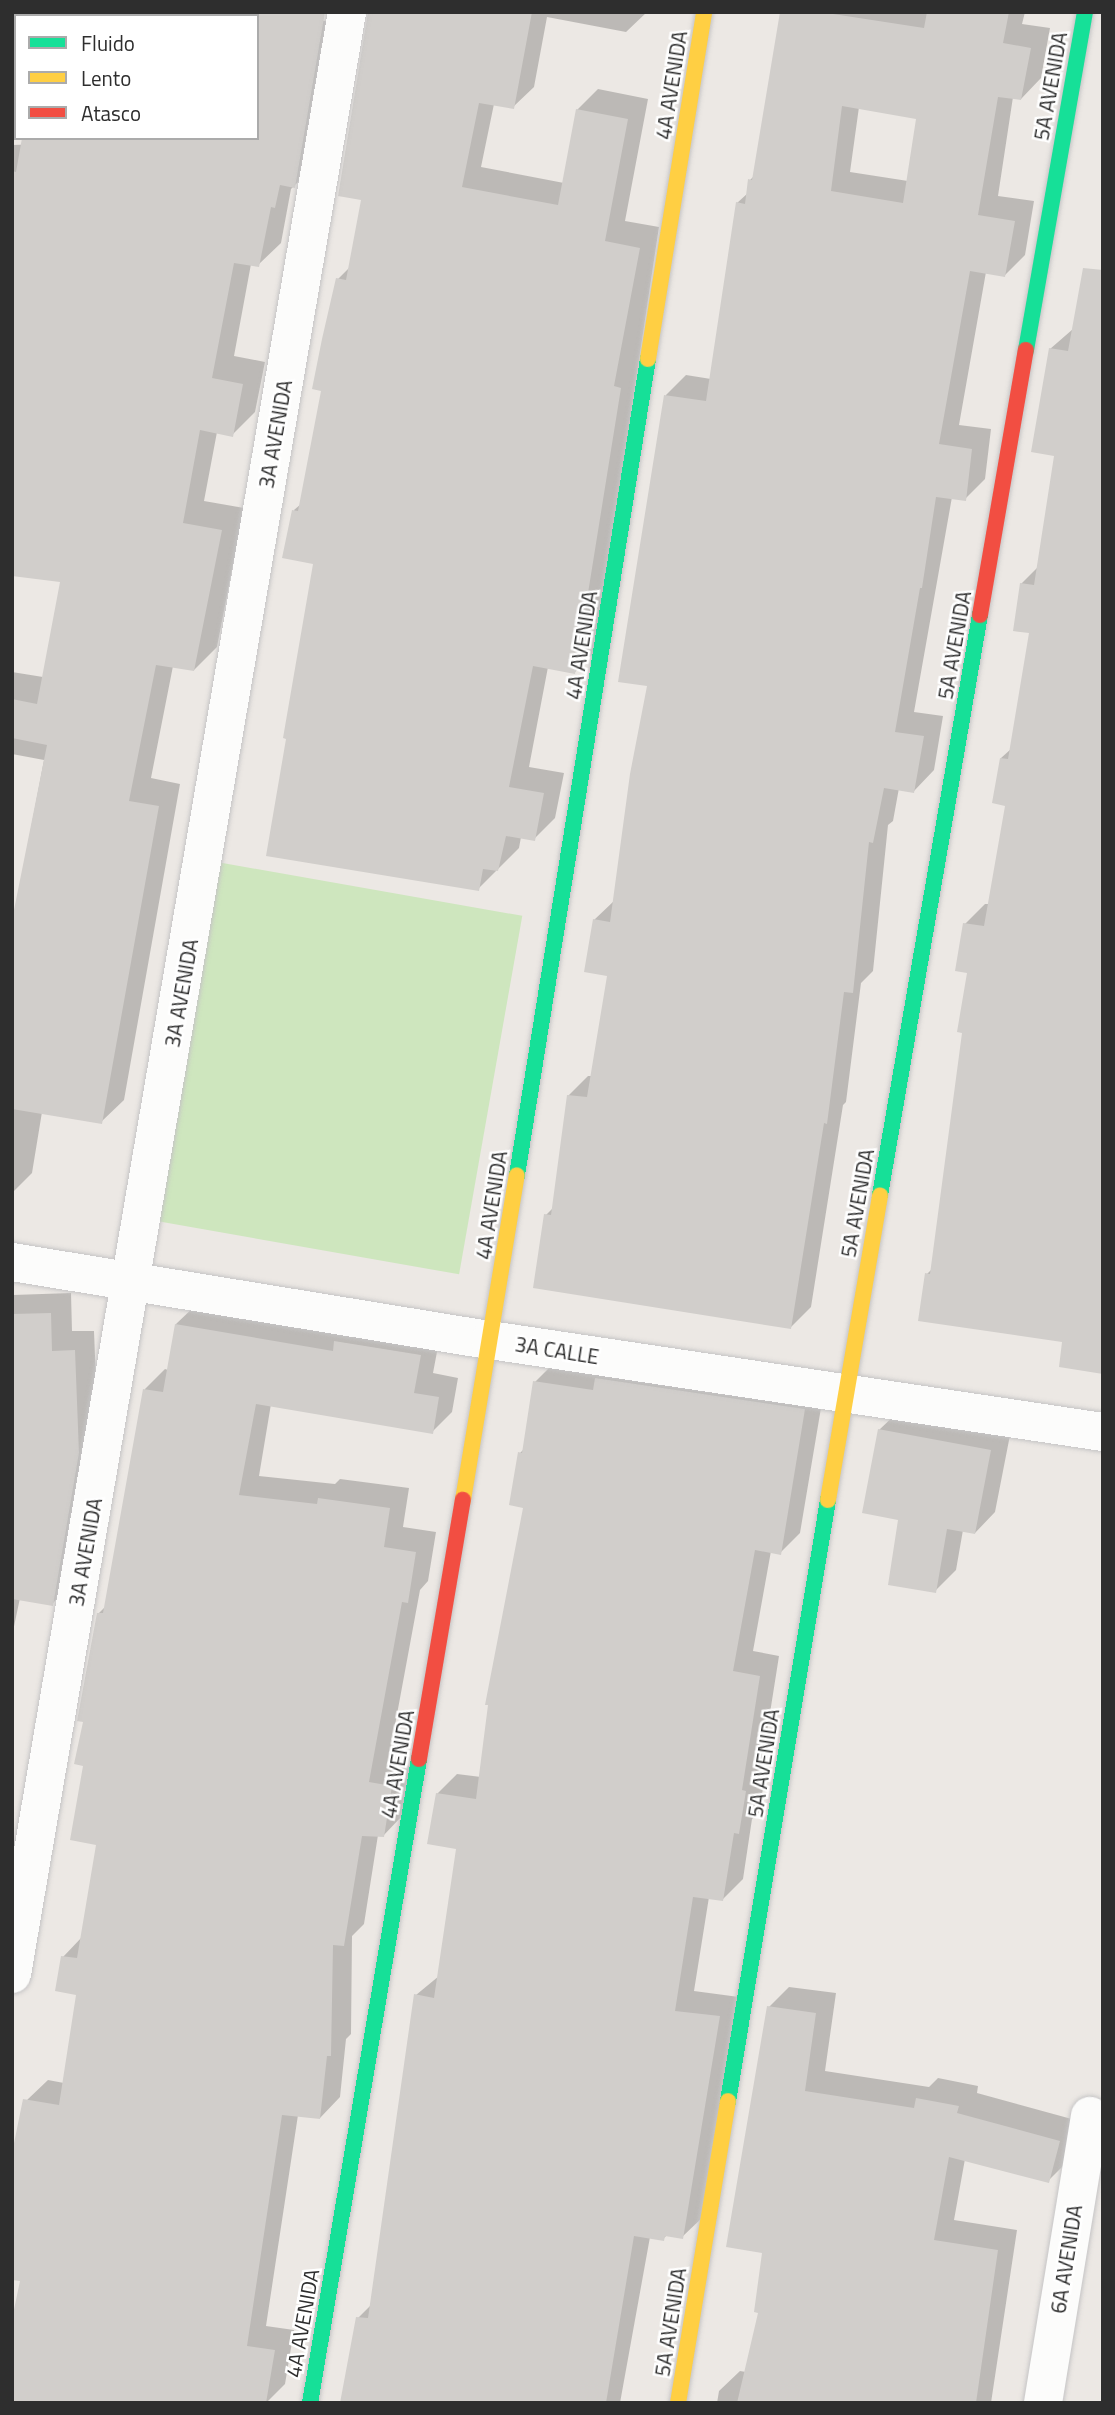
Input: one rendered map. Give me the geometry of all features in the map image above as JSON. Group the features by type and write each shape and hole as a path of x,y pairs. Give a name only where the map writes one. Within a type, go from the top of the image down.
{"street":[{"name":"3A AVENIDA","path":"12,1974 133,1280 347,12"},
{"name":"4A AVENIDA","path":"310,2403 490,1340 704,12"},
{"name":"5A AVENIDA","path":"678,2403 845,1395 1085,12"},
{"name":"3A CALLE","path":"12,1262 490,1340 1103,1432"},
{"name":"6A AVENIDA","path":"1043,2403 1090,2116"}],"green space":[{"path":"217,862 522,916 459,1274 154,1220"}],"building":[{"path":"325,12 295,188 280,185 275,208 271,207 259,267 234,263 212,378 243,384 233,437 200,430 183,523 222,530 194,671 156,665 129,801 159,806 102,1124 12,1109 12,920 47,745 12,738 12,699 37,704 60,582 12,576 12,171 16,172 22,140 259,140 257,14"},
{"path":"368,12 532,12 514,109 479,103 462,187 558,205 576,109 628,119 605,241 640,248 614,386 621,388 575,674 533,666 509,787 544,793 535,841 506,836 498,871 483,869 479,891 266,856 313,564 282,558 292,510 298,511 321,391 312,389 322,339 336,278 346,280 361,200 338,196"},
{"path":"780,12 820,12 924,28 927,12 1009,12 1003,43 1031,48 1021,100 998,97 978,215 1015,221 1005,277 970,271 939,444 972,449 966,501 936,497 895,732 924,736 914,793 884,788 873,843 869,842 853,993 844,992 827,1124 824,1123 791,1329 533,1288 544,1214 551,1215 567,1095 587,1097 607,976 584,972 593,919 610,922 630,774 647,686 618,682 664,395 706,401 736,202 745,204 748,179 752,180","holes":["842,106 916,119 903,203 831,191"]},
{"path":"1083,268 1103,270 1103,1374 1059,1367 1062,1342 918,1321 925,1273 930,1274 962,1033 957,1032 967,973 955,971 963,923 984,926 1005,806 992,803 1000,758 1008,759 1029,633 1013,631 1020,583 1034,585 1054,456 1031,452 1049,348 1068,351"},
{"path":"51,1313 52,1351 75,1350 79,1453 53,1606 12,1599 12,1314"},
{"path":"175,1324 333,1351 334,1341 421,1355 414,1393 439,1397 433,1434 256,1404 239,1495 317,1504 318,1498 390,1508 384,1547 416,1552 408,1603 402,1602 369,1782 392,1786 384,1837 362,1836 344,1946 333,1945 331,2056 327,2056 320,2119 282,2115 247,2346 275,2350 266,2403 12,2403 12,2319 20,2281 12,2280 12,2153 23,2099 59,2105 76,1995 55,1991 61,1956 77,1958 96,1845 70,1840 83,1766 74,1764 83,1722 77,1721 97,1613 103,1613 143,1389 163,1392"},
{"path":"595,1378 805,1409 781,1555 755,1550 733,1671 760,1676 742,1790 746,1791 739,1834 734,1833 723,1901 693,1897 675,2011 720,2016 683,2239 665,2236 664,2241 634,2236 606,2403 340,2403 356,2317 368,2318 414,1994 434,1998 456,1849 427,1844 436,1793 476,1799 488,1705 485,1705 523,1508 509,1505 518,1452 522,1453 533,1381 593,1390"},
{"path":"878,1429 991,1450 975,1534 947,1529 936,1593 888,1585 898,1520 862,1513"},
{"path":"767,2006 816,2013 805,2091 914,2108 916,2098 959,2106 957,2113 1060,2141 1049,2183 949,2157 934,2240 998,2250 976,2403 737,2403 758,2313 754,2312 762,2253 726,2247"}],"traffic: fast":[{"path":"1026,350 1085,12"},
{"path":"517,1175 648,359"},
{"path":"880,1195 980,615"},
{"path":"728,2101 828,1500"},
{"path":"310,2403 419,1759"}],"traffic: slow":[{"path":"648,359 704,12"},
{"path":"463,1500 517,1175"},
{"path":"828,1500 880,1195"},
{"path":"678,2403 728,2101"}],"traffic: jam":[{"path":"980,615 1026,350"},
{"path":"419,1759 463,1500"}]}
